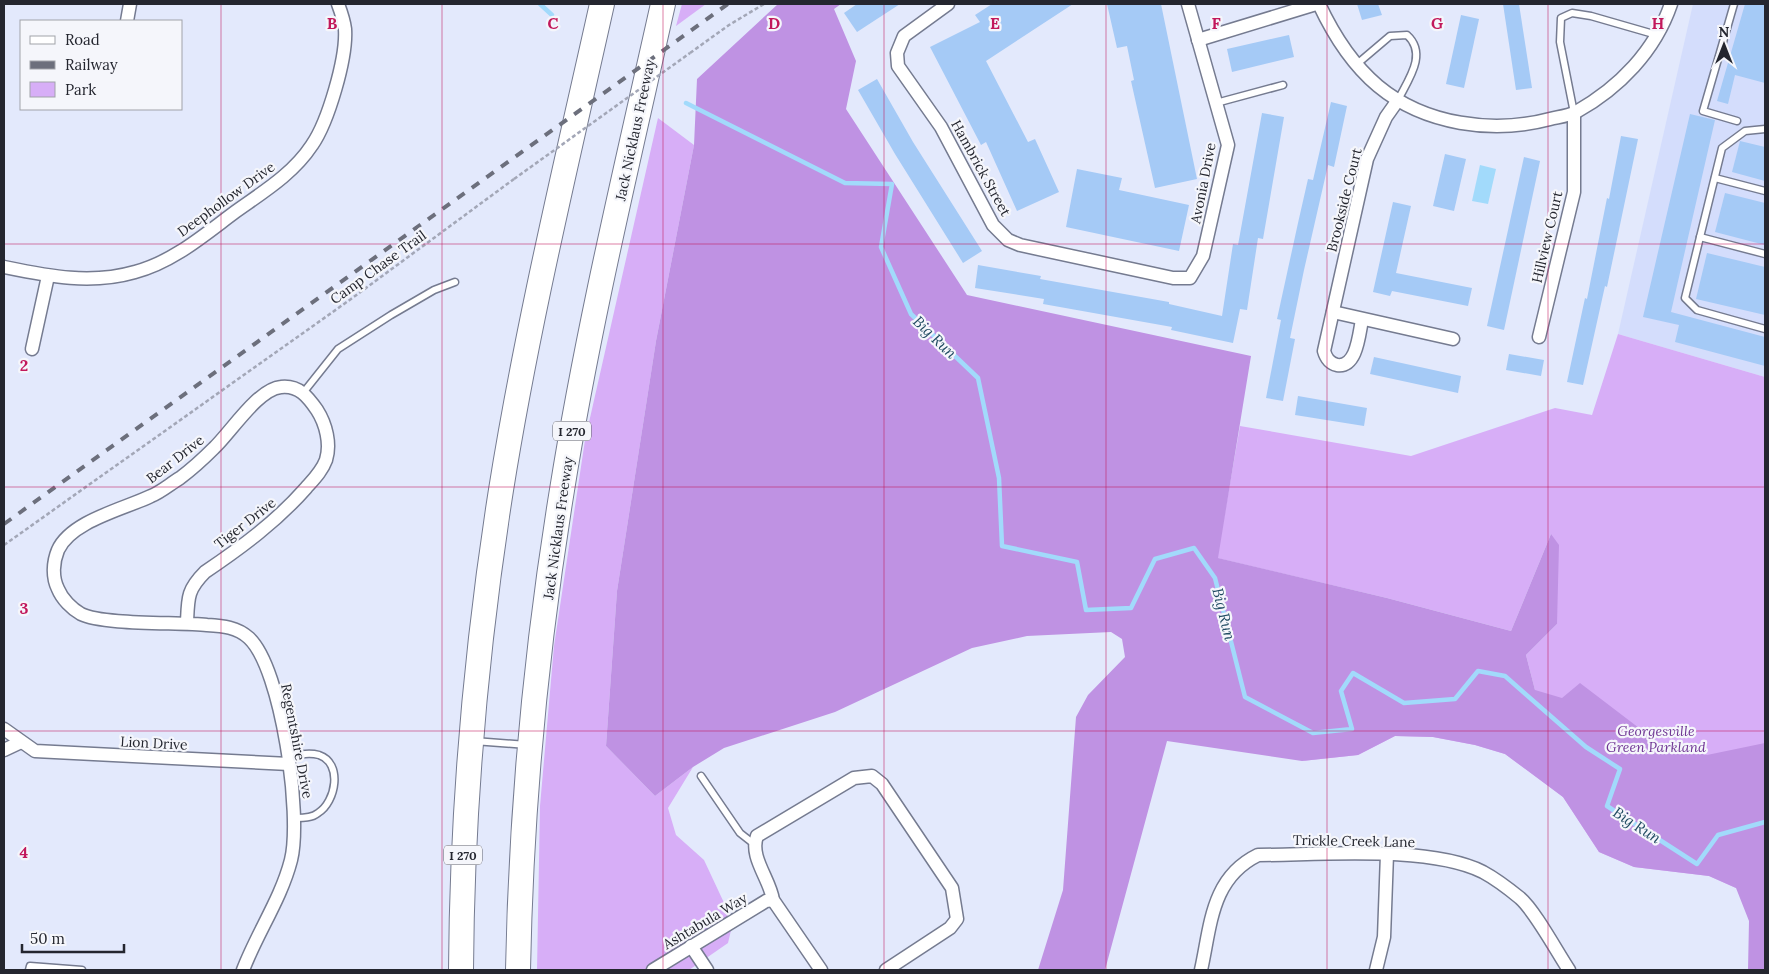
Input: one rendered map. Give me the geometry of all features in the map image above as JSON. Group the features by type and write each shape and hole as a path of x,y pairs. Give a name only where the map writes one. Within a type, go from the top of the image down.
{"highway":[{"name":"I 270","path":"461,970 461,887 471,741 486,594 501,490 524,365 602,4"},
{"name":"Jack Nicklaus Freeway","path":"518,970 520,883 530,745 562,491 578,400 663,4"}],"street":[{"path":"127,20 130,4"},
{"name":"Deephollow Drive","path":"4,267 79,280 110,278 136,272 161,262 190,245 296,165 313,144 325,121 333,97 345,29 338,4"},
{"name":"Hambrick Street","path":"948,4 904,36 897,53 898,66 941,127 993,225 1008,240 1020,245 1173,278 1190,278"},
{"name":"Avonia Drive","path":"1188,4 1228,145 1203,256 1190,278"},
{"path":"1198,40 1318,4 1326,20 1357,64 1378,86 1398,100 1424,113 1453,122 1492,126 1531,124 1574,113 1632,71 1658,35 1671,4"},
{"name":"Brookside Court","path":"1362,320 1353,356 1348,363 1341,365 1333,364 1326,358 1324,351 1367,159 1386,117 1398,100"},
{"name":"Hillview Court","path":"1539,337 1574,192 1574,113"},
{"path":"32,349 48,276"},
{"path":"1333,312 1453,339"},
{"name":"Bear Drive","path":"57,552 61,544 82,527 153,496 183,476 215,447 267,392 279,387 293,387 303,393"},
{"name":"Tiger Drive","path":"187,623 188,596 195,582 205,572 281,516 318,475 326,459 326,433 318,412 303,393"},
{"name":"Regentshire Drive","path":"57,552 54,576 57,588 68,603 83,615 124,621 187,623 230,627 240,631 256,645 262,655 270,678 288,761 296,818 291,858 280,891 243,970"},
{"name":"Lion Drive","path":"4,729 35,751 288,761"},
{"path":"4,750 21,742"},
{"path":"821,970 773,900 771,887 755,853 754,844 757,836 854,778 872,776 882,784 952,888 957,919 950,928 886,970"},
{"path":"1376,970 1384,937 1387,854"},
{"name":"Trickle Creek Lane","path":"1201,970 1218,893 1242,863 1258,855 1387,854 1418,856 1448,861 1483,872 1522,899 1569,970"},
{"name":"Ashtabula Way","path":"654,970 766,901 773,900"},
{"path":"691,946 707,970"}],"lane":[{"path":"1734,4 1703,111 1737,120"},
{"path":"1574,113 1560,42 1561,18 1572,12 1658,35"},
{"path":"1357,64 1390,36 1407,35 1414,42 1417,60 1398,100"},
{"path":"1216,103 1282,85"},
{"path":"1765,129 1745,131 1722,148 1685,298 1697,310 1765,329"},
{"path":"1715,178 1765,191"},
{"path":"1700,238 1765,254"},
{"path":"303,393 338,349 391,314 434,290 455,282"},
{"path":"471,741 530,745"},
{"path":"288,761 305,754 320,756 327,760 334,776 332,795 324,808 312,816 296,818"},
{"path":"702,776 740,834 754,844"},
{"path":"29,970 30,966 82,970"}],"path":[{"name":"Camp Chase Trail","path":"4,545 351,299 729,25 764,4"}],"shaded area":[{"path":"778,4 841,4 834,9 856,61 846,109 967,295 1251,356 1218,558 1387,598 1511,631 1551,534 1559,545 1557,624 1526,655 1535,690 1562,698 1580,683 1660,744 1707,755 1765,743 1765,970 1748,970 1749,921 1736,888 1709,876 1634,867 1599,852 1563,797 1505,754 1475,745 1433,737 1395,736 1358,755 1302,761 1167,741 1105,970 1038,970 1063,890 1076,717 1088,695 1125,657 1122,639 1111,632 1027,636 972,648 835,712 724,748 693,767 655,796 606,746 617,591 656,341 694,145 697,79"},
{"path":"1693,4 1765,4 1765,377 1618,334"},
{"path":"1480,165 1496,169 1488,204 1472,201"}],"green space":[{"path":"682,4 706,4 676,26"},
{"path":"658,118 694,145 656,341 617,591 606,746 655,796 693,767 668,808 676,835 704,860 733,922 728,943 689,970 537,970 540,806 554,646 585,440"},
{"name":"Georgesville Green Parkland","path":"1618,334 1765,377 1765,887 1736,888 1709,876 1634,867 1599,852 1563,797 1505,754 1475,745 1433,737 1395,736 1358,755 1302,761 1535,690 1526,655 1557,624 1551,534 1511,631 1387,598 1217,558 1240,426 1411,456 1555,408 1592,415"}],"building":[{"path":"857,4 900,4 857,32 844,13"},
{"path":"992,4 1073,4 986,61 1028,142 1035,139 1059,192 1017,211 986,142 981,145 930,47 980,22 975,15"},
{"path":"1107,4 1161,4 1197,179 1155,188 1131,81 1134,80 1127,46 1117,48"},
{"path":"1357,4 1378,4 1382,15 1362,20"},
{"path":"1503,4 1519,4 1532,88 1516,90"},
{"path":"1745,4 1765,4 1765,83 1735,75 1728,104 1717,101"},
{"path":"1461,15 1479,19 1464,88 1446,84"},
{"path":"1289,35 1294,57 1232,72 1227,49"},
{"path":"877,79 913,142 982,251 963,263 895,154 858,90"},
{"path":"1331,102 1347,106 1334,167 1328,165 1304,270 1290,338 1295,339 1283,401 1266,398 1281,320 1277,319 1298,223 1308,179 1313,180"},
{"path":"1262,113 1284,117 1263,239 1258,238 1247,310 1240,309 1233,343 1171,330 1172,327 1043,304 1044,299 975,288 978,265 1041,276 1040,279 1169,302 1169,304 1222,316 1233,244 1238,245"},
{"path":"1690,114 1715,120 1671,312 1765,337 1765,366 1675,342 1679,325 1643,317"},
{"path":"1621,136 1638,139 1607,287 1605,286 1583,385 1567,382 1585,298 1587,299 1607,198 1609,199"},
{"path":"1740,141 1765,147 1765,181 1732,172"},
{"path":"1445,154 1466,159 1454,211 1433,206"},
{"path":"1524,157 1540,161 1504,330 1487,326"},
{"path":"1077,169 1122,178 1119,190 1189,205 1179,251 1066,227"},
{"path":"1725,193 1765,203 1765,245 1715,232"},
{"path":"1393,202 1411,206 1396,273 1472,288 1468,306 1392,291 1390,296 1373,292"},
{"path":"1707,253 1765,267 1765,315 1696,299"},
{"path":"1509,354 1544,360 1541,376 1506,370"},
{"path":"1374,357 1461,376 1458,393 1370,374"},
{"path":"1298,396 1367,408 1364,426 1295,415"}],"waterway":[{"name":"Big Run","path":"540,4 552,15"},
{"name":"Big Run","path":"686,103 845,183 892,184 881,247 911,314 978,378 999,478 1002,546 1077,562 1086,610 1131,608 1155,559 1194,548 1215,578 1245,697 1313,733 1352,729 1341,691 1353,673 1404,703 1455,699 1478,671 1505,676 1586,747 1620,769 1607,806 1697,864 1718,835 1765,822"}],"railway":[{"path":"4,524 728,4"}]}
